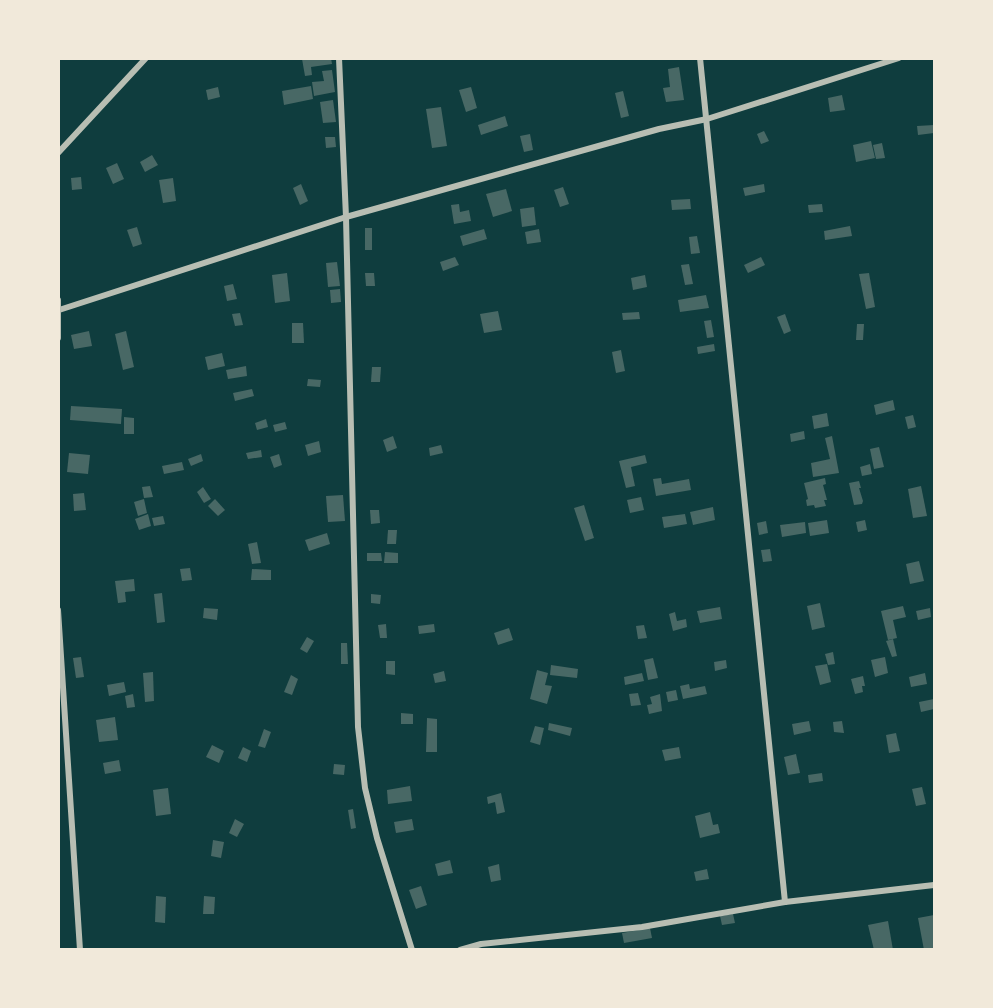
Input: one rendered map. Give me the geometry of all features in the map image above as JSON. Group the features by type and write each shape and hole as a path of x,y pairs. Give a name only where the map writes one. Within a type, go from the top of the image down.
{"street":[{"path":"58,153 146,58"},
{"path":"339,58 346,217 358,728 365,788 377,838 412,950"},
{"path":"700,58 785,902"},
{"path":"59,310 346,217 659,129 707,119 899,58"},
{"path":"58,300 58,338"},
{"path":"58,610 80,950"},
{"path":"460,950 481,944 642,927 785,902 934,885"}],"building":[{"path":"331,58 332,64 311,67 312,75 305,76 302,59"},
{"path":"679,67 684,100 666,102 663,88 670,87 668,69"},
{"path":"332,70 335,92 314,96 312,82 324,81 322,71"},
{"path":"311,86 313,99 284,105 282,91"},
{"path":"218,87 220,97 208,100 206,90"},
{"path":"471,87 477,108 466,112 459,90"},
{"path":"623,91 629,116 621,118 615,93"},
{"path":"842,95 845,110 830,112 828,98"},
{"path":"333,100 336,122 323,123 320,102"},
{"path":"441,107 447,146 432,148 426,109"},
{"path":"505,116 508,126 481,135 478,125"},
{"path":"934,125 934,133 918,135 917,126"},
{"path":"764,131 769,141 761,144 757,134"},
{"path":"530,134 533,150 524,152 520,136"},
{"path":"325,137 335,137 336,147 326,148"},
{"path":"871,141 875,158 856,162 853,145"},
{"path":"882,143 885,158 876,159 873,145"},
{"path":"152,155 158,165 145,172 140,162"},
{"path":"117,163 124,179 113,184 106,168"},
{"path":"81,177 82,189 72,190 71,178"},
{"path":"173,178 176,201 163,203 159,180"},
{"path":"301,184 308,201 300,205 293,188"},
{"path":"764,184 765,192 745,196 743,188"},
{"path":"563,187 569,204 560,207 554,190"},
{"path":"506,189 512,211 493,217 486,194"},
{"path":"690,199 691,209 672,210 671,200"},
{"path":"459,204 460,212 469,210 471,221 454,224 451,205"},
{"path":"822,204 823,212 809,213 808,205"},
{"path":"534,207 536,225 522,227 520,209"},
{"path":"850,226 852,236 825,240 824,231"},
{"path":"137,227 142,244 133,247 127,230"},
{"path":"365,228 372,228 372,250 365,250"},
{"path":"484,229 487,239 463,246 460,236"},
{"path":"539,229 541,242 527,244 525,232"},
{"path":"697,236 700,253 691,254 689,237"},
{"path":"455,257 459,265 443,271 440,262"},
{"path":"761,257 765,265 748,273 744,265"},
{"path":"337,262 340,286 328,287 326,263"},
{"path":"689,264 693,284 685,285 681,265"},
{"path":"287,273 290,301 275,303 272,275"},
{"path":"365,273 374,273 375,286 366,286"},
{"path":"869,273 875,307 866,309 859,274"},
{"path":"645,275 647,287 633,290 631,278"},
{"path":"233,284 237,299 227,301 224,286"},
{"path":"340,289 341,302 331,303 330,290"},
{"path":"706,295 709,308 680,312 678,300"},
{"path":"498,311 502,330 484,333 480,314"},
{"path":"639,312 640,319 623,320 622,313"},
{"path":"240,313 243,325 235,326 232,314"},
{"path":"785,314 791,331 784,334 777,317"},
{"path":"711,320 714,337 707,338 704,321"},
{"path":"292,323 303,323 304,343 292,343"},
{"path":"857,324 864,324 863,340 856,340"},
{"path":"89,331 92,346 74,349 71,335"},
{"path":"126,331 134,367 123,370 115,334"},
{"path":"714,344 715,351 698,354 697,347"},
{"path":"621,350 625,371 616,373 612,352"},
{"path":"222,353 225,366 208,370 205,357"},
{"path":"246,366 247,376 228,379 226,370"},
{"path":"372,367 381,367 380,382 371,382"},
{"path":"308,379 321,380 320,387 307,386"},
{"path":"252,389 254,396 235,401 233,393"},
{"path":"893,400 895,410 876,415 874,405"},
{"path":"71,406 122,409 121,424 70,420"},
{"path":"827,413 829,426 814,429 812,416"},
{"path":"913,415 916,427 908,429 905,417"},
{"path":"124,417 134,418 134,434 124,434"},
{"path":"266,419 268,427 257,430 255,423"},
{"path":"285,422 287,429 275,432 273,425"},
{"path":"804,431 805,439 791,442 790,434"},
{"path":"393,436 397,448 387,452 383,440"},
{"path":"832,436 839,473 813,477 811,463 830,459 825,438"},
{"path":"319,441 321,452 308,456 305,445"},
{"path":"441,445 443,453 430,456 429,448"},
{"path":"879,447 884,467 874,469 870,449"},
{"path":"261,450 262,457 248,459 246,453"},
{"path":"69,453 90,455 88,474 67,472"},
{"path":"201,454 203,461 191,466 188,459"},
{"path":"279,454 282,465 274,468 270,457"},
{"path":"645,455 647,463 631,467 635,486 626,488 619,461"},
{"path":"182,462 184,470 164,474 162,466"},
{"path":"870,464 872,474 862,476 860,467"},
{"path":"661,478 662,484 689,479 691,490 656,496 653,479"},
{"path":"825,478 826,484 823,485 827,500 824,500 826,506 815,508 814,505 807,506 806,500 808,499 804,483"},
{"path":"859,481 863,501 862,504 854,505 849,483"},
{"path":"150,486 153,497 144,498 142,487"},
{"path":"921,486 927,516 913,518 908,489"},
{"path":"203,487 211,499 204,503 197,492"},
{"path":"84,493 86,510 74,511 73,494"},
{"path":"343,495 345,521 328,522 326,496"},
{"path":"641,497 644,510 630,513 627,500"},
{"path":"144,499 147,513 138,516 134,502"},
{"path":"215,499 225,510 218,516 208,506"},
{"path":"584,505 594,538 585,541 574,508"},
{"path":"713,507 715,520 693,525 690,512"},
{"path":"370,510 379,510 380,523 371,524"},
{"path":"148,514 151,526 139,530 135,519"},
{"path":"685,514 687,524 664,528 662,517"},
{"path":"163,516 165,524 154,526 152,518"},
{"path":"827,520 829,533 810,536 808,523"},
{"path":"865,520 867,530 858,532 856,522"},
{"path":"766,521 768,533 759,535 757,523"},
{"path":"805,522 806,533 782,537 780,525"},
{"path":"388,530 397,530 396,544 387,544"},
{"path":"327,533 330,544 309,551 305,540"},
{"path":"257,542 261,563 252,564 248,544"},
{"path":"770,549 772,561 763,562 761,550"},
{"path":"385,552 398,553 398,563 384,563"},
{"path":"367,553 381,553 382,561 367,561"},
{"path":"919,561 924,581 910,584 906,564"},
{"path":"190,568 192,580 182,581 180,569"},
{"path":"252,569 271,570 271,580 251,580"},
{"path":"134,579 135,591 125,592 126,602 118,603 115,581"},
{"path":"162,593 165,622 157,623 154,594"},
{"path":"371,594 381,595 380,604 371,603"},
{"path":"820,603 825,627 812,630 807,606"},
{"path":"903,606 906,617 893,620 897,638 888,640 881,611"},
{"path":"720,607 722,619 700,623 697,611"},
{"path":"204,608 218,609 217,620 203,618"},
{"path":"930,608 931,617 918,620 916,611"},
{"path":"675,612 677,621 686,619 687,627 673,631 669,614"},
{"path":"386,624 387,638 380,638 378,625"},
{"path":"434,624 435,632 419,634 418,626"},
{"path":"644,625 647,638 638,639 636,626"},
{"path":"509,628 513,640 498,645 494,633"},
{"path":"307,637 314,641 307,653 300,649"},
{"path":"893,639 897,656 892,657 886,641"},
{"path":"341,643 347,643 348,664 341,664"},
{"path":"833,652 835,664 828,665 825,654"},
{"path":"81,657 84,677 76,678 73,658"},
{"path":"885,657 888,673 875,677 871,660"},
{"path":"653,658 658,678 648,680 644,660"},
{"path":"726,660 727,668 715,671 714,662"},
{"path":"386,661 395,661 395,675 386,674"},
{"path":"827,664 831,682 820,685 815,666"},
{"path":"551,665 578,669 577,678 550,675"},
{"path":"537,670 548,673 545,685 552,686 547,704 530,699"},
{"path":"444,671 446,681 435,683 433,674"},
{"path":"153,672 154,701 145,702 143,673"},
{"path":"642,673 644,681 625,685 624,677"},
{"path":"925,673 927,684 911,687 909,677"},
{"path":"291,675 298,679 292,695 284,692"},
{"path":"863,676 865,686 862,686 863,692 855,694 851,679"},
{"path":"124,682 126,692 109,696 107,685"},
{"path":"689,684 690,689 705,686 707,694 683,699 680,686"},
{"path":"676,690 678,700 668,702 666,692"},
{"path":"638,693 641,705 631,706 629,694"},
{"path":"133,694 135,707 127,708 125,696"},
{"path":"660,694 662,711 649,714 647,705 652,704 650,697"},
{"path":"934,699 934,709 921,712 919,702"},
{"path":"401,713 413,714 413,724 401,724"},
{"path":"115,717 118,740 99,742 96,720"},
{"path":"427,718 437,719 437,752 426,752"},
{"path":"809,721 811,731 794,735 792,724"},
{"path":"842,721 844,733 834,732 833,722"},
{"path":"549,723 572,728 570,736 548,730"},
{"path":"535,726 544,728 540,745 530,742"},
{"path":"264,729 271,732 265,748 258,746"},
{"path":"896,733 900,751 889,753 886,735"},
{"path":"212,745 224,751 219,763 206,757"},
{"path":"243,747 251,751 247,762 238,758"},
{"path":"679,747 681,758 665,761 662,750"},
{"path":"796,754 800,773 788,775 784,757"},
{"path":"119,760 121,771 105,774 103,763"},
{"path":"334,764 345,765 344,775 333,774"},
{"path":"822,773 823,781 809,783 808,775"},
{"path":"410,786 412,801 388,804 387,790"},
{"path":"922,787 926,804 916,806 912,789"},
{"path":"168,788 171,814 156,816 153,790"},
{"path":"501,793 505,812 497,814 495,802 488,804 487,797"},
{"path":"353,809 356,828 351,829 348,810"},
{"path":"710,812 713,825 718,824 720,833 700,838 695,816"},
{"path":"235,819 244,824 237,837 229,833"},
{"path":"412,819 414,830 396,833 394,822"},
{"path":"213,840 224,842 221,858 211,856"},
{"path":"450,860 453,873 438,876 435,864"},
{"path":"499,864 501,880 491,882 488,867"},
{"path":"707,869 709,879 696,881 694,872"},
{"path":"421,886 427,905 416,909 409,890"},
{"path":"156,896 166,897 165,923 155,922"},
{"path":"204,896 215,897 214,914 203,914"},
{"path":"733,914 735,923 722,925 720,916"},
{"path":"934,915 934,950 924,950 918,918"},
{"path":"888,921 893,950 874,950 868,925"},
{"path":"650,928 652,938 624,943 622,933"}]}
